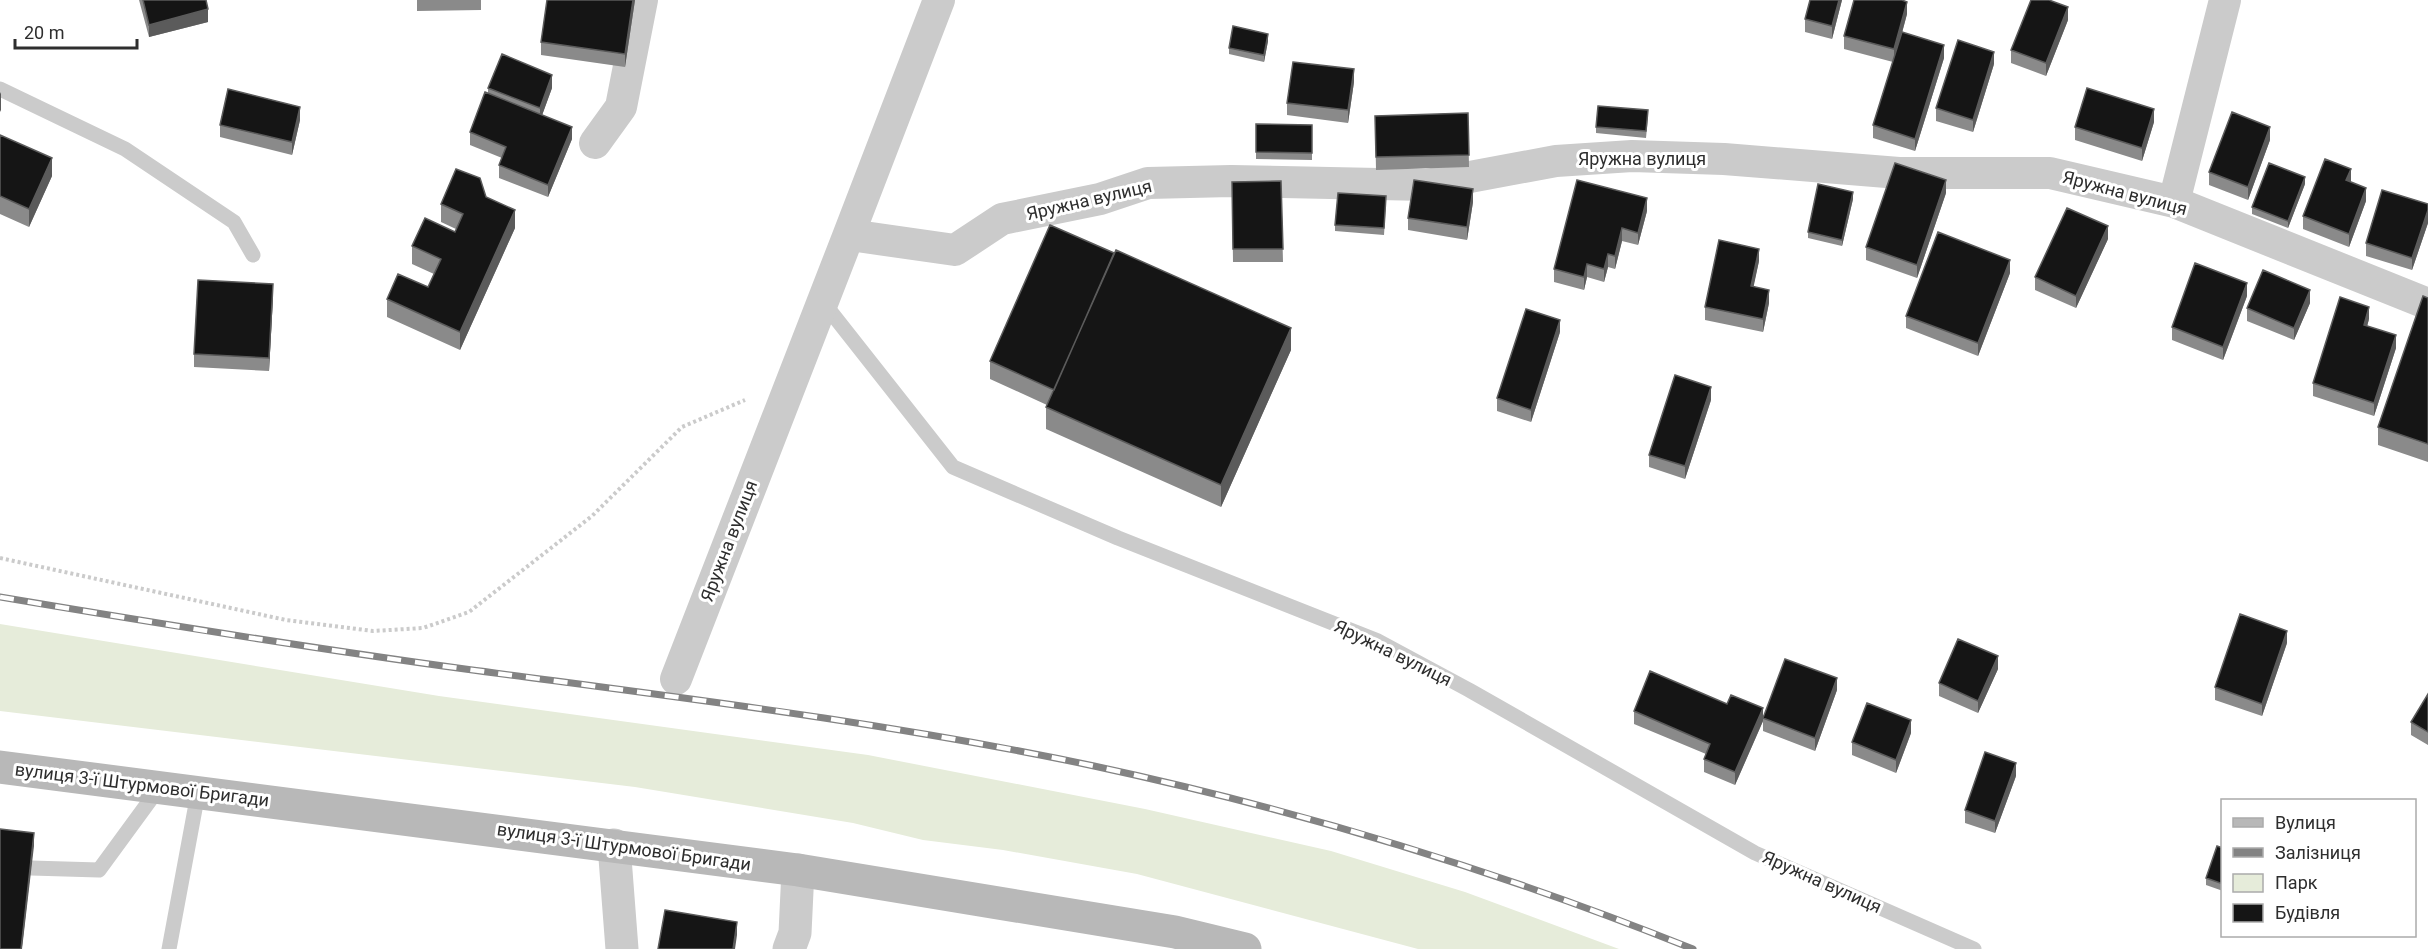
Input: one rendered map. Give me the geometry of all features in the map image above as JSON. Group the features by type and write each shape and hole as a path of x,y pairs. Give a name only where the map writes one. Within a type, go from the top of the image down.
{"main road":[{"name":"вулиця 3-ї Штурмової Бригади","path":"0,767 798,870 1175,932 1245,949"}],"street":[{"path":"595,143 621,107 642,0"},
{"name":"Яружна вулиця","path":"676,679 788,387 850,235 939,0"},
{"path":"2174,202 2225,0"},
{"name":"Яружна вулиця","path":"850,235 955,250 1002,219 1100,199 1148,183 1231,181 1427,185 1556,160 1632,156 1724,159 1899,172 2050,173 2174,202 2428,304"},
{"path":"614,845 622,949"},
{"path":"789,949 795,933 798,870"}],"lane":[{"path":"0,89 125,149 234,222 253,255"},
{"name":"Яружна вулиця","path":"823,302 953,467 1118,538 1378,641 1469,690 1755,853 1974,949"},
{"path":"31,868 99,870 159,788"},
{"path":"170,949 198,793"}],"path":[{"path":"0,558 286,620 374,631 423,628 469,612 592,516 682,427 735,403 788,387"}],"green space":[{"path":"0,624 439,696 868,755 1145,809 1331,851 1465,892 1619,949 1418,949 1137,874 1003,850 923,840 853,823 635,787 0,711"}],"building":[{"path":"143,0 206,0 208,9 149,25"},
{"path":"547,0 633,0 625,54 541,42"},
{"path":"1810,0 1839,0 1832,26 1805,19"},
{"path":"1854,0 1902,0 1907,2 1894,49 1844,36"},
{"path":"2031,0 2049,0 2068,7 2046,63 2011,50"},
{"path":"1233,26 1268,34 1264,55 1229,48"},
{"path":"1902,32 1944,45 1915,139 1873,125"},
{"path":"1958,40 1994,52 1973,120 1936,108"},
{"path":"502,54 552,75 540,108 488,88"},
{"path":"1293,62 1354,69 1348,110 1287,103"},
{"path":"2087,88 2154,109 2142,148 2075,127"},
{"path":"228,89 300,107 292,142 220,125"},
{"path":"485,92 572,127 548,185 499,165 506,147 470,132"},
{"path":"1598,106 1648,110 1646,131 1596,127"},
{"path":"2232,112 2270,127 2248,187 2209,172"},
{"path":"1468,113 1469,155 1376,157 1375,116"},
{"path":"1256,124 1312,125 1312,153 1256,152"},
{"path":"0,135 52,158 29,209 0,196"},
{"path":"2325,159 2351,169 2346,180 2366,188 2349,234 2303,216"},
{"path":"1895,163 1946,180 1917,265 1866,247"},
{"path":"2269,163 2305,177 2288,221 2252,207"},
{"path":"456,169 480,178 486,197 515,210 460,332 387,299 398,274 428,287 441,259 412,246 425,218 455,232 463,214 441,204"},
{"path":"1414,180 1473,189 1467,227 1408,218"},
{"path":"1577,180 1647,198 1638,233 1622,228 1615,256 1608,254 1604,269 1587,264 1584,277 1554,269"},
{"path":"1281,181 1283,249 1233,249 1232,182"},
{"path":"1818,184 1853,192 1842,240 1808,232"},
{"path":"2382,190 2428,204 2412,258 2366,243"},
{"path":"1338,193 1386,196 1384,228 1335,225"},
{"path":"2067,208 2108,226 2076,296 2035,277"},
{"path":"1050,225 1114,253 1054,390 990,361"},
{"path":"1938,232 2010,260 1978,343 1906,316"},
{"path":"1719,240 1759,249 1751,286 1769,290 1763,319 1705,307"},
{"path":"1116,250 1291,328 1221,485 1046,407"},
{"path":"2195,263 2247,283 2223,347 2172,327"},
{"path":"2263,270 2310,290 2294,328 2247,308"},
{"path":"198,280 273,284 269,358 194,354"},
{"path":"2423,296 2428,298 2428,444 2378,427"},
{"path":"2340,297 2369,307 2364,325 2396,335 2374,403 2313,383"},
{"path":"1526,309 1560,320 1531,410 1497,398"},
{"path":"1675,375 1711,387 1685,466 1649,455"},
{"path":"2240,614 2287,631 2262,704 2215,687"},
{"path":"1958,639 1998,656 1978,701 1939,683"},
{"path":"1785,659 1837,678 1815,738 1763,718"},
{"path":"1650,671 1727,704 1731,695 1763,708 1735,772 1704,759 1710,744 1634,711"},
{"path":"2428,694 2428,732 2411,722"},
{"path":"1867,703 1911,720 1896,760 1852,742"},
{"path":"1985,752 2016,763 1995,821 1965,810"},
{"path":"0,829 34,833 21,949 0,949"},
{"path":"2217,846 2221,847 2221,883 2206,878"},
{"path":"665,910 737,922 733,949 658,949"}],"railway":[{"path":"0,597 349,653 859,723 1094,766 1247,802 1398,845 1546,894 1693,949"}]}
